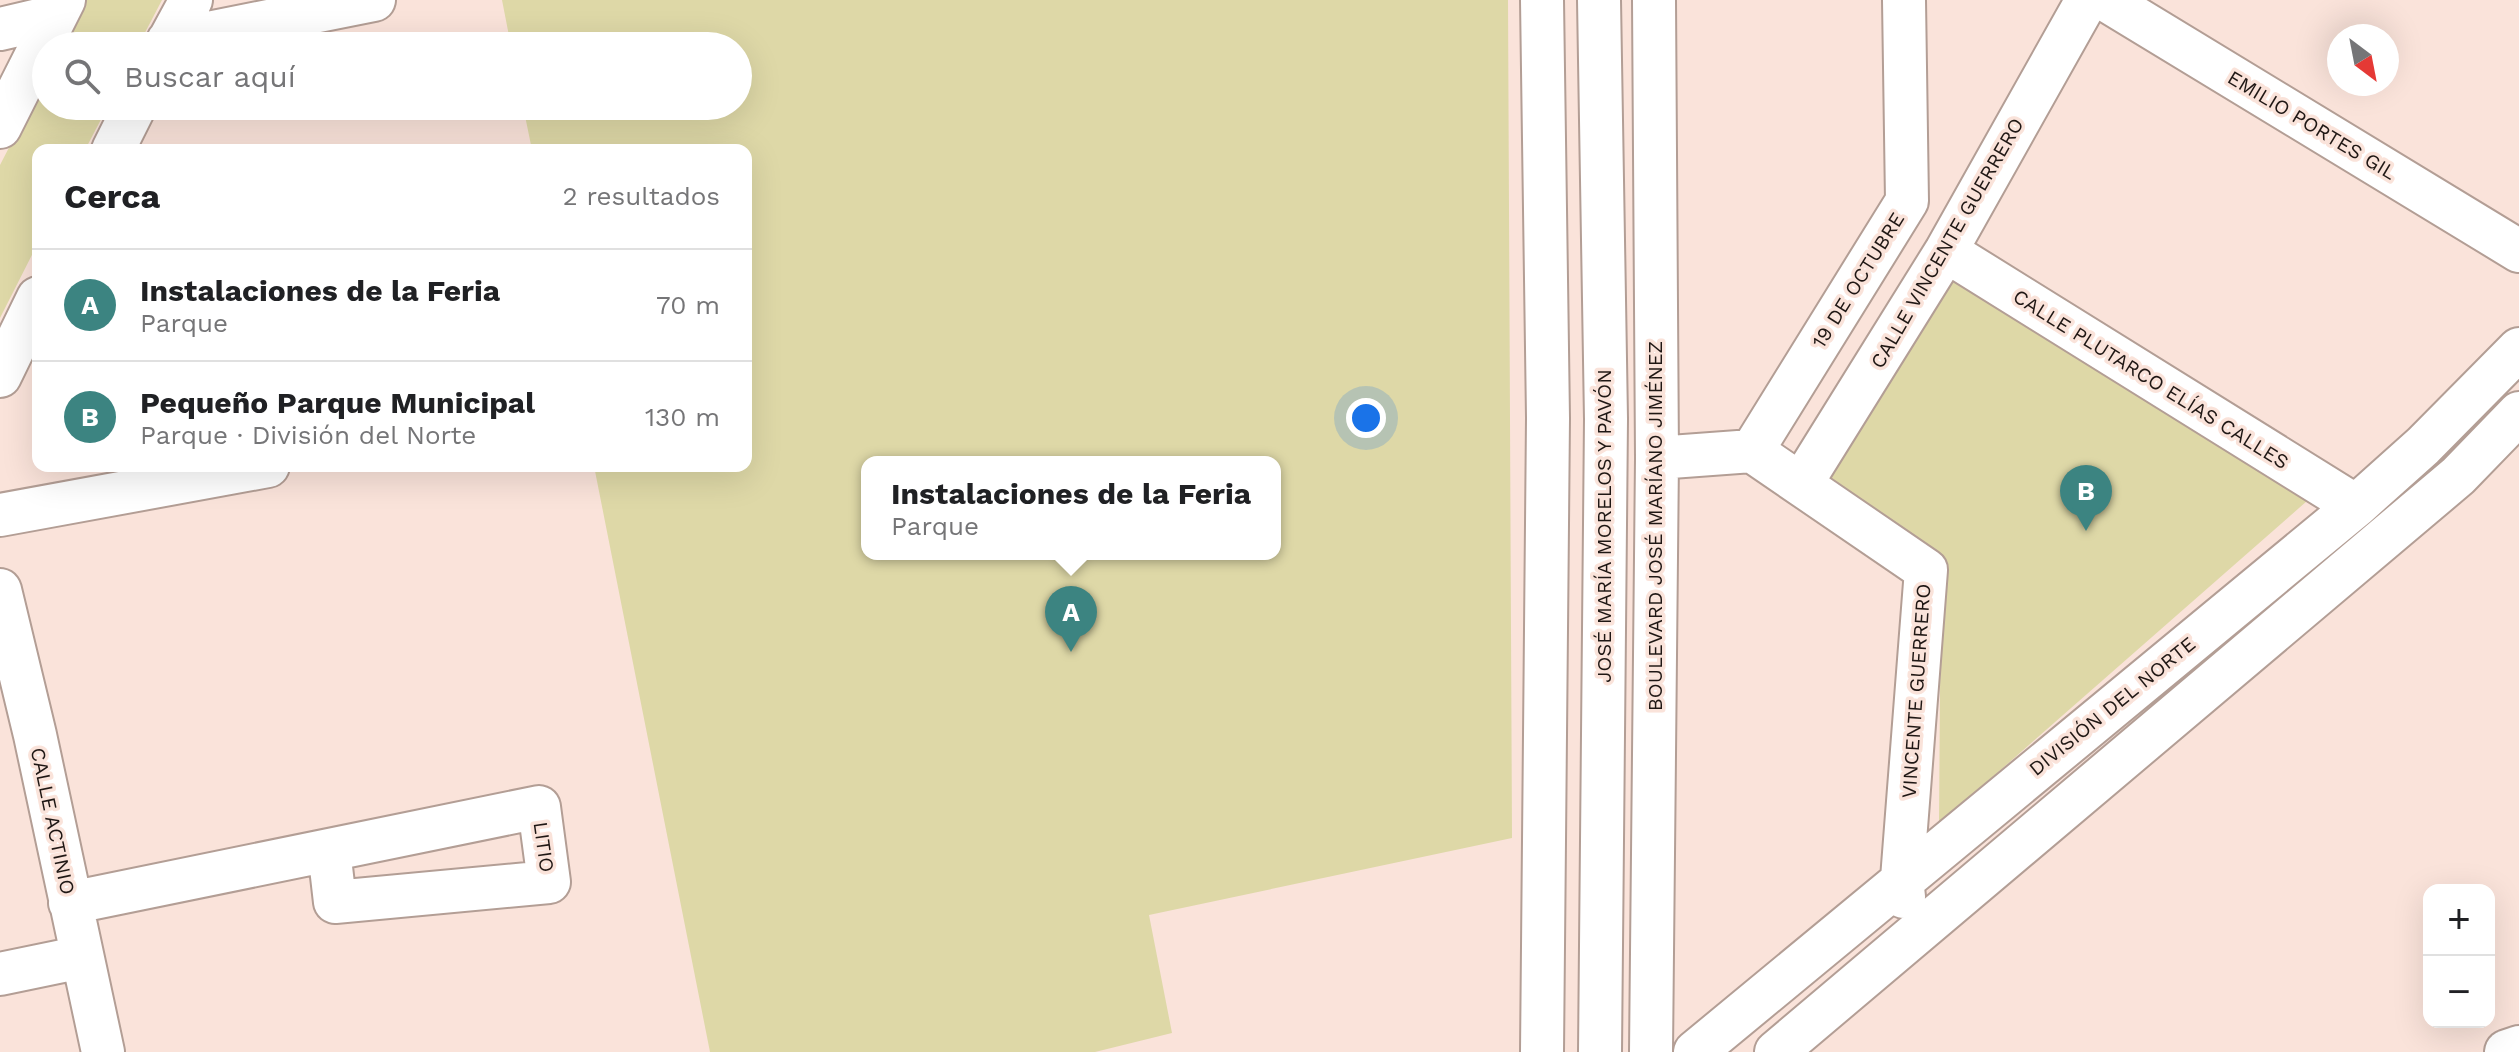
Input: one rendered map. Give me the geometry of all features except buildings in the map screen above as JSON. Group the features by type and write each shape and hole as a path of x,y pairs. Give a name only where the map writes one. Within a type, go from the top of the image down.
{"main road":[{"path":"2507,1052 2519,1048"}],"street":[{"path":"174,32 191,0"},
{"path":"1542,0 1548,418 1542,1052"},
{"name":"JOSÉ MARÍA MORELOS Y PAVÓN","path":"1599,0 1606,419 1600,1052"},
{"name":"BOULEVARD JOSÉ MARÍANO JIMÉNEZ","path":"1651,1052 1657,458 1654,0"},
{"name":"CALLE VINCENTE GUERRERO","path":"1801,484 1946,251 2087,0"},
{"name":"EMILIO PORTES GIL","path":"2106,0 2519,251"},
{"path":"221,32 360,1"},
{"path":"0,29 60,8"},
{"path":"48,32 60,8"},
{"name":"19 DE OCTUBRE","path":"1752,451 1907,201 1910,12"},
{"path":"0,127 32,64"},
{"path":"116,144 128,120"},
{"name":"CALLE PLUTARCO ELÍAS CALLES","path":"1946,251 2356,506"},
{"path":"0,376 32,310"},
{"name":"DIVISIÓN DEL NORTE","path":"1695,1052 2356,506 2423,446 2519,349"},
{"path":"1776,1052 2458,476 2519,413"},
{"path":"1657,458 1752,451"},
{"name":"VINCENTE GUERRERO","path":"1752,451 1926,570 1902,879"},
{"path":"0,515 235,472"},
{"name":"CALLE ACTINIO","path":"0,590 17,740 70,903 103,1052"},
{"name":"LITIO","path":"70,903 539,807 549,882 335,902 329,850"},
{"path":"1902,879 1910,939"},
{"path":"0,974 82,957"}],"shaded area":[{"path":"85,0 162,0 145,32 69,32"},
{"path":"502,0 1508,0 1512,838 1149,915 1172,1033 1095,1052 710,1052 595,472 752,472 752,144 531,144 526,120 752,120 752,32 508,32"},
{"path":"32,103 32,120 101,120 88,144 32,144 32,255 0,318 0,165"},
{"path":"1951,272 2307,501 1939,824 1941,562 1822,475"}],"place":[{"name":"Pequeño Parque Municipal","path":"2086,531"},
{"name":"Instalaciones de la Feria","path":"1071,652"}]}
